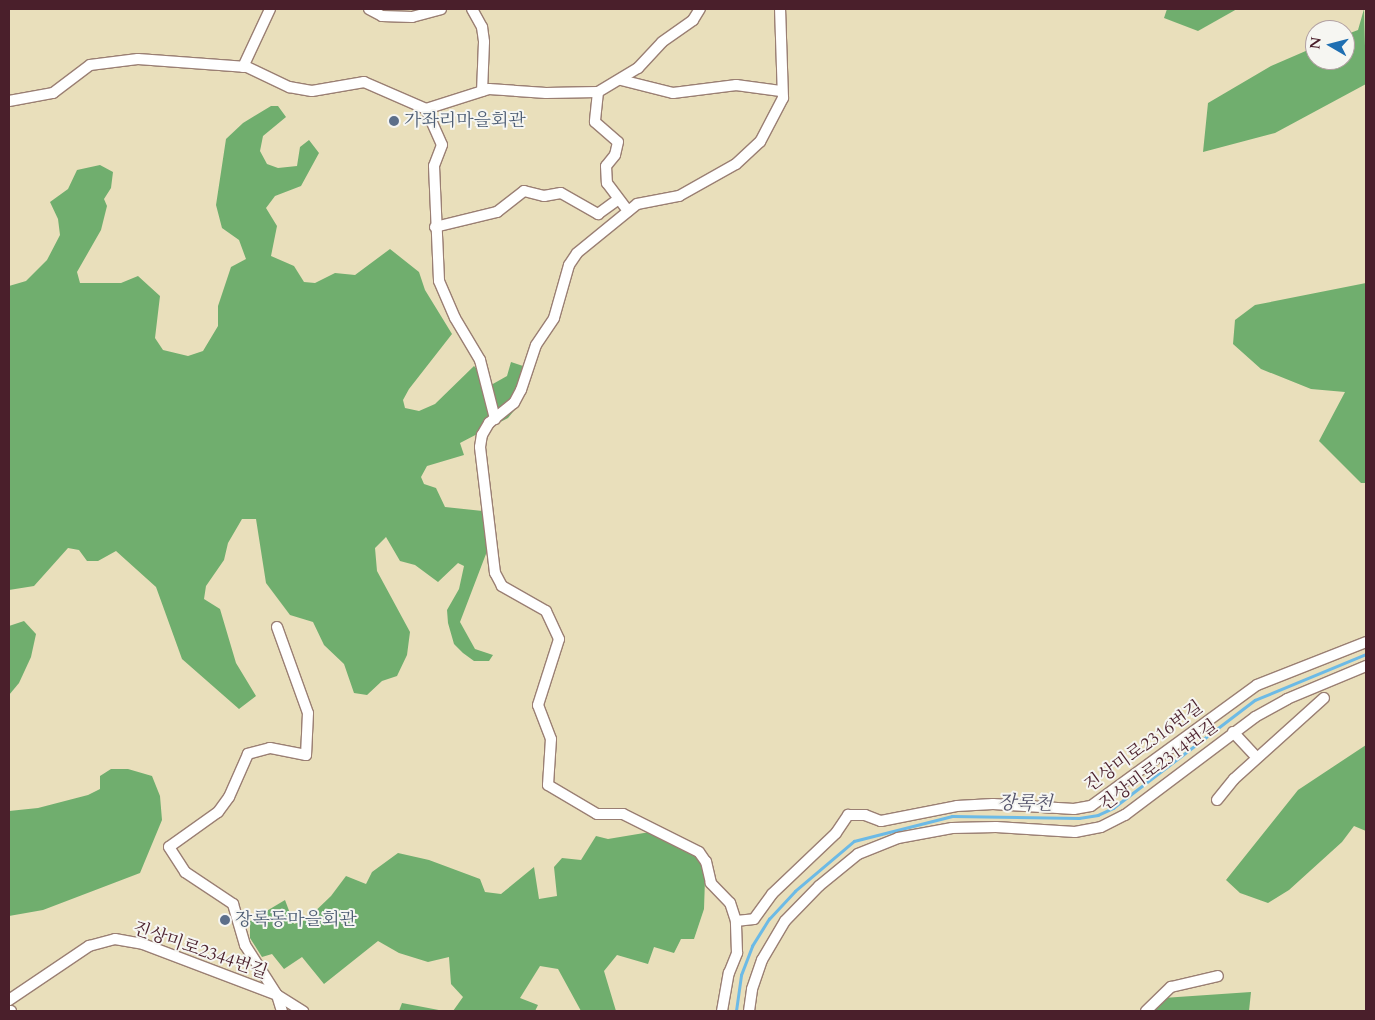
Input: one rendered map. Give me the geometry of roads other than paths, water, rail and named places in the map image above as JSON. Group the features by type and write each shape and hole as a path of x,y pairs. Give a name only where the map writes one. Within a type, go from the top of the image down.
{"street":[{"path":"243,67 270,9"},
{"path":"369,9 382,16 412,17 441,9"},
{"path":"472,9 482,26 484,42 482,91"},
{"path":"426,110 482,91 598,92 621,80 653,55 662,42 693,20 700,9"},
{"path":"722,1011 729,973 737,953 736,921 730,903 711,883 706,862 699,852 623,814 597,814 548,785 551,739 538,705 559,639 546,611 502,586 495,573 480,447 482,435 495,419 514,403 521,390 536,345 554,318 569,265 577,253 628,211 648,199 679,196 736,164 760,142 783,98 781,91 780,9"},
{"path":"9,101 54,93 90,65 138,59 243,67 289,87 312,91 364,82 426,110 442,145 434,166 439,282 455,318 480,360 495,419"},
{"path":"621,80 673,93 736,84 781,91"},
{"path":"598,92 595,122 618,142 606,174 607,184 617,200 628,211"},
{"path":"436,226 498,212 524,191 544,196 561,193 598,214 617,200"},
{"path":"276,627 308,713 306,755 270,748 248,754 229,797 218,812 169,847 186,872 233,904 245,945 276,995 282,1011"},
{"name":"진상미로2316번길","path":"736,921 754,919 772,894 836,833 848,815 866,815 880,821 957,806 993,804 1074,809 1091,806 1257,685 1366,642"},
{"name":"진상미로2314번길","path":"749,1011 752,988 762,960 785,921 818,886 858,854 898,838 952,828 996,827 1075,832 1102,827 1125,815 1233,732 1287,699 1366,666"},
{"path":"1217,800 1257,758 1324,698"},
{"path":"1233,732 1257,758"},
{"name":"진상미로2344번길","path":"9,1000 88,946 115,939 143,944 276,995 303,1011"},
{"path":"1146,1011 1171,987 1218,976"}],"waterway":[{"name":"장록천","path":"736,1011 741,975 752,946 769,919 795,891 854,841 952,816 1079,818 1098,815 1113,808 1255,700 1366,654"}],"place":[{"name":"가좌리마을회관","path":"394,121"},
{"name":"장록동마을회관","path":"225,920"}]}
